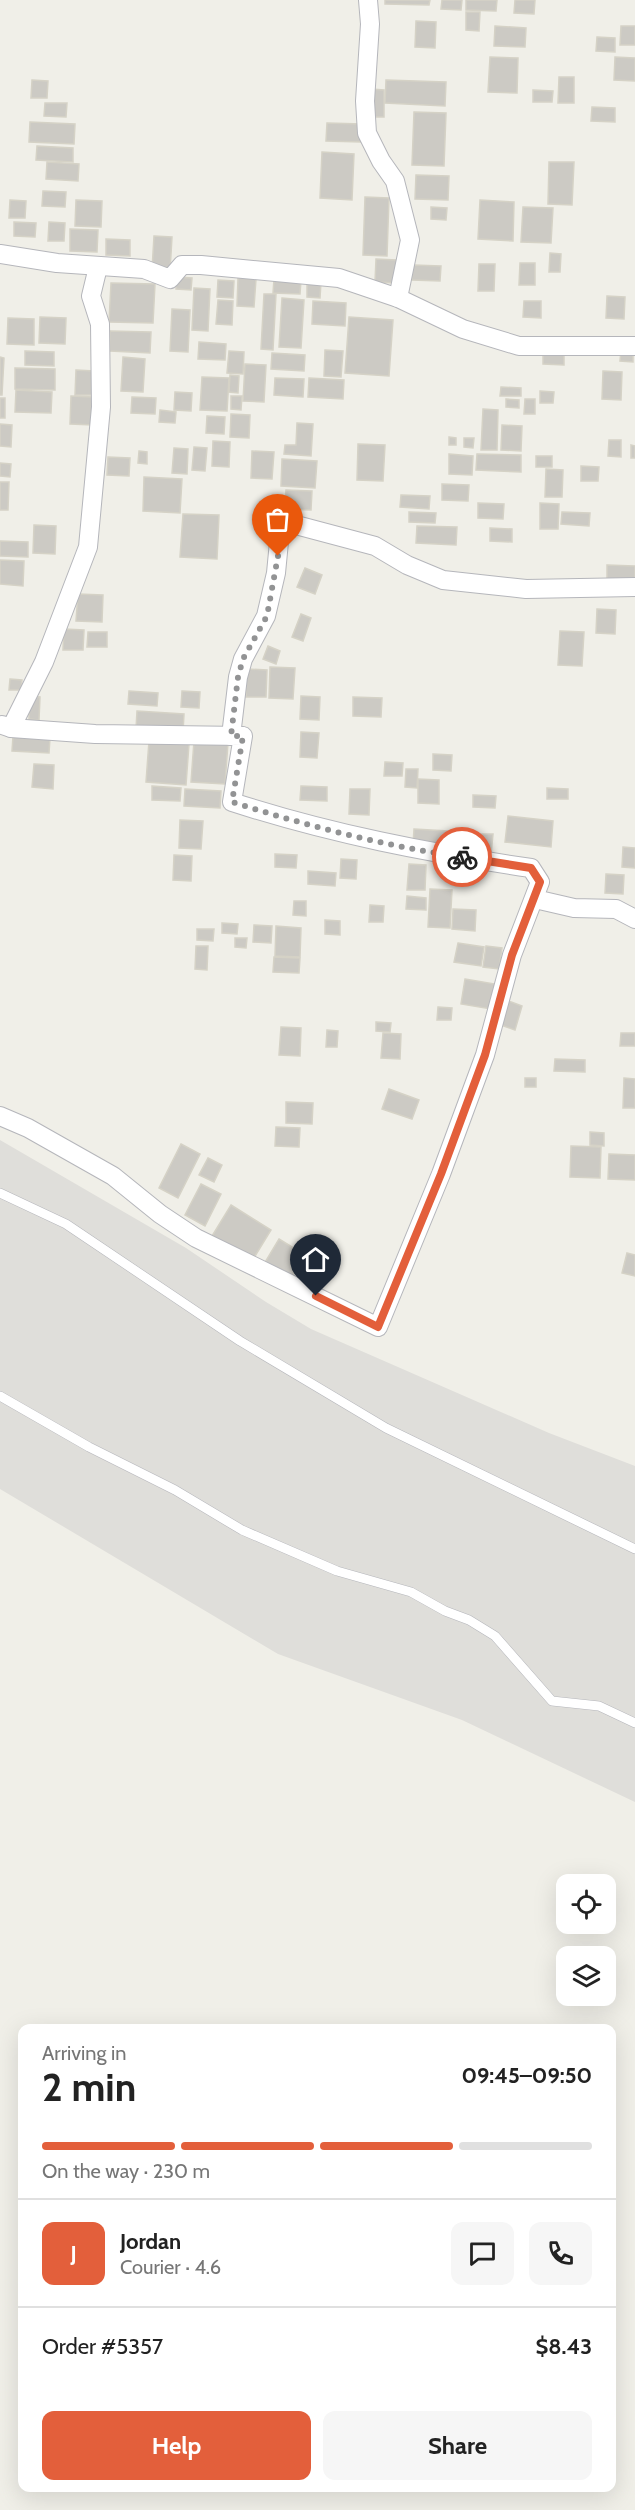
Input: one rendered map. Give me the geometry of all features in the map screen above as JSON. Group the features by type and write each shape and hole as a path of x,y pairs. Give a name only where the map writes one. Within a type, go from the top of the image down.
{"street":[{"path":"368,0 370,24 365,101 367,133 381,161 395,181 410,240 398,298"},
{"path":"0,254 98,267 144,269 171,279 182,265 339,278 398,298 463,329 519,346 635,346"},
{"path":"0,1116 28,1128 113,1176 160,1214 196,1238 378,1327 441,1174 485,1055 512,955 540,882 531,868 379,843 301,824 232,802 243,736 107,734 6,726 44,662 88,547 101,407 100,324 91,296 98,267"},
{"path":"231,736 238,677 243,659 267,616 276,573 281,521 375,546 407,565 443,580 526,589 635,587"},
{"path":"535,899 574,908 616,909 635,919"}],"lane":[{"path":"0,1193 66,1224 240,1341 386,1428 635,1549"},
{"path":"0,1396 89,1447 175,1490 242,1530 337,1571 411,1592 474,1623 495,1636 508,1654 552,1701 599,1706 635,1724"}],"shaded area":[{"path":"0,1140 186,1248 266,1302 311,1329 549,1433 635,1466 635,1802 462,1720 278,1654 0,1489"}],"building":[{"path":"385,0 430,0 429,5 385,4"},
{"path":"442,0 462,0 461,10 441,9"},
{"path":"466,0 497,0 496,11 466,10"},
{"path":"515,0 535,0 534,14 514,13"},
{"path":"466,12 480,12 479,31 466,30"},
{"path":"416,21 436,22 435,48 415,47"},
{"path":"495,26 526,28 525,47 494,46"},
{"path":"621,26 635,26 635,45 620,45"},
{"path":"597,37 615,38 615,52 596,51"},
{"path":"490,57 518,58 517,93 488,92"},
{"path":"615,57 635,58 635,81 614,80"},
{"path":"559,77 574,77 574,103 558,103"},
{"path":"32,80 48,81 47,98 31,98"},
{"path":"386,80 446,82 445,106 385,103"},
{"path":"371,89 384,90 384,117 370,117"},
{"path":"533,90 553,91 552,102 533,102"},
{"path":"45,103 67,103 66,117 44,116"},
{"path":"592,107 615,108 615,122 591,121"},
{"path":"414,112 446,113 444,166 412,165"},
{"path":"30,122 75,124 74,144 29,142"},
{"path":"327,123 362,124 361,142 326,141"},
{"path":"37,146 73,148 73,162 36,160"},
{"path":"322,152 354,154 352,200 320,198"},
{"path":"47,162 79,164 78,181 46,179"},
{"path":"549,162 574,162 572,205 548,204"},
{"path":"416,175 449,176 448,200 415,199"},
{"path":"43,191 66,192 65,207 42,206"},
{"path":"365,197 389,198 387,256 363,255"},
{"path":"10,200 26,201 25,218 9,218"},
{"path":"76,200 102,201 101,227 75,226"},
{"path":"480,200 514,202 513,241 478,239"},
{"path":"431,207 447,208 446,220 431,219"},
{"path":"523,207 553,208 551,243 521,242"},
{"path":"14,222 36,223 35,237 14,236"},
{"path":"49,222 65,223 64,241 48,241"},
{"path":"70,229 98,230 97,252 70,251"},
{"path":"154,236 172,237 170,271 152,270"},
{"path":"106,239 130,240 130,256 106,255"},
{"path":"550,253 561,254 560,272 549,272"},
{"path":"376,259 396,260 395,283 375,282"},
{"path":"520,263 535,263 535,285 519,285"},
{"path":"479,264 495,264 494,291 478,291"},
{"path":"413,265 441,266 440,281 412,280"},
{"path":"177,277 192,278 191,290 176,289"},
{"path":"238,278 256,279 254,307 237,306"},
{"path":"274,279 301,280 300,294 273,293"},
{"path":"218,280 234,281 233,298 217,297"},
{"path":"307,281 321,282 320,298 307,297"},
{"path":"111,283 155,284 153,323 109,322"},
{"path":"194,288 210,289 208,331 192,330"},
{"path":"264,294 276,294 273,350 261,349"},
{"path":"607,296 625,297 624,319 606,318"},
{"path":"282,298 304,300 301,348 279,347"},
{"path":"218,300 233,301 232,325 216,324"},
{"path":"313,301 346,303 345,326 312,324"},
{"path":"524,301 541,301 541,318 523,317"},
{"path":"172,309 190,310 188,352 170,351"},
{"path":"40,317 66,318 65,344 39,343"},
{"path":"349,317 393,320 389,376 345,373"},
{"path":"8,318 34,319 34,345 7,344"},
{"path":"110,331 151,332 150,353 110,351"},
{"path":"199,342 226,344 225,360 198,359"},
{"path":"325,350 343,351 341,377 324,376"},
{"path":"621,350 633,351 633,362 620,361"},
{"path":"25,351 54,352 54,366 25,365"},
{"path":"229,351 244,352 243,374 227,373"},
{"path":"543,352 564,353 564,365 543,364"},
{"path":"272,353 305,355 304,371 271,369"},
{"path":"0,357 4,358 2,395 0,395"},
{"path":"123,357 145,359 143,392 121,391"},
{"path":"245,364 266,365 264,402 243,401"},
{"path":"15,368 55,369 55,390 15,389"},
{"path":"76,370 94,371 93,395 75,395"},
{"path":"603,371 622,372 621,400 602,399"},
{"path":"230,375 239,376 238,393 229,392"},
{"path":"202,377 229,378 227,411 200,410"},
{"path":"275,378 304,379 303,397 274,395"},
{"path":"309,378 344,380 343,399 308,397"},
{"path":"501,387 521,388 521,396 500,396"},
{"path":"16,390 52,392 51,413 15,412"},
{"path":"540,391 554,392 553,403 540,403"},
{"path":"175,392 192,393 191,411 174,410"},
{"path":"71,396 94,397 93,425 70,424"},
{"path":"231,396 242,396 241,410 231,409"},
{"path":"132,397 156,398 155,414 131,413"},
{"path":"0,398 5,398 5,418 0,418"},
{"path":"506,399 519,400 519,408 506,407"},
{"path":"525,399 535,399 535,414 524,414"},
{"path":"483,409 498,410 497,450 481,450"},
{"path":"160,410 176,412 175,423 159,422"},
{"path":"231,414 250,415 249,438 230,437"},
{"path":"207,416 225,417 224,434 206,433"},
{"path":"297,423 313,424 311,456 284,454 285,445 296,445"},
{"path":"0,424 12,425 11,447 0,446"},
{"path":"502,425 522,426 521,451 501,450"},
{"path":"449,437 456,438 456,445 449,445"},
{"path":"464,438 474,438 473,448 464,447"},
{"path":"609,440 621,440 621,457 608,456"},
{"path":"213,441 230,442 229,467 212,466"},
{"path":"358,444 385,445 383,481 357,480"},
{"path":"631,445 635,446 635,458 631,458"},
{"path":"194,447 207,448 205,471 192,470"},
{"path":"174,448 188,449 187,474 172,473"},
{"path":"139,451 147,452 147,464 138,463"},
{"path":"252,451 274,452 272,479 251,478"},
{"path":"449,454 473,456 472,475 449,474"},
{"path":"477,454 521,455 521,472 476,470"},
{"path":"536,456 552,456 552,467 536,467"},
{"path":"108,457 130,458 129,476 107,475"},
{"path":"282,459 317,461 315,488 281,486"},
{"path":"0,463 11,464 10,477 0,476"},
{"path":"581,466 599,467 598,481 581,481"},
{"path":"546,469 563,470 562,497 545,497"},
{"path":"144,477 182,479 180,513 143,511"},
{"path":"0,482 9,482 8,510 0,510"},
{"path":"442,484 469,485 468,501 442,500"},
{"path":"286,490 312,491 311,510 284,509"},
{"path":"401,495 430,496 429,509 400,507"},
{"path":"478,503 504,504 503,519 478,518"},
{"path":"540,503 559,504 558,529 540,529"},
{"path":"409,512 436,513 435,523 409,522"},
{"path":"562,512 590,513 589,526 561,524"},
{"path":"183,514 219,515 217,559 180,557"},
{"path":"34,525 56,526 55,554 33,553"},
{"path":"417,526 457,527 456,545 416,543"},
{"path":"490,528 512,529 512,542 490,541"},
{"path":"0,541 28,542 28,557 0,556"},
{"path":"0,560 24,561 23,586 0,584"},
{"path":"607,565 635,566 635,582 607,580"},
{"path":"305,568 322,575 315,594 297,587"},
{"path":"78,594 103,595 102,622 76,621"},
{"path":"597,609 616,610 615,634 596,633"},
{"path":"301,614 311,618 303,641 292,637"},
{"path":"64,629 84,630 83,650 63,650"},
{"path":"560,631 584,632 582,666 558,665"},
{"path":"88,632 107,632 107,647 87,647"},
{"path":"268,646 280,651 276,664 263,659"},
{"path":"270,667 295,668 293,699 269,698"},
{"path":"247,669 267,670 266,697 246,697"},
{"path":"10,679 22,680 21,690 9,690"},
{"path":"129,691 158,693 157,706 128,704"},
{"path":"182,691 200,692 199,708 181,707"},
{"path":"29,696 40,697 39,720 29,719"},
{"path":"301,696 320,697 319,720 300,719"},
{"path":"353,697 382,698 381,717 353,716"},
{"path":"137,711 184,714 183,732 136,729"},
{"path":"301,732 319,733 317,758 300,757"},
{"path":"13,736 50,738 49,753 12,751"},
{"path":"149,741 189,744 186,785 146,782"},
{"path":"194,741 228,743 225,784 191,782"},
{"path":"433,754 452,755 451,771 433,770"},
{"path":"385,762 403,763 402,776 384,776"},
{"path":"34,764 54,765 53,789 32,787"},
{"path":"406,769 418,769 417,788 405,787"},
{"path":"418,779 439,780 439,804 418,803"},
{"path":"152,786 181,788 180,801 152,800"},
{"path":"301,786 327,787 327,801 300,800"},
{"path":"547,788 568,789 568,799 547,799"},
{"path":"185,789 221,791 220,808 184,806"},
{"path":"350,789 370,789 369,815 349,814"},
{"path":"473,795 496,796 495,808 473,807"},
{"path":"508,816 553,821 551,847 505,842"},
{"path":"180,820 203,821 201,849 179,848"},
{"path":"414,829 448,831 446,847 413,845"},
{"path":"477,834 493,834 491,855 461,853 462,840 477,841"},
{"path":"623,847 635,848 635,868 622,867"},
{"path":"275,854 297,855 296,868 275,867"},
{"path":"174,855 192,856 191,881 173,880"},
{"path":"341,859 357,860 356,879 340,878"},
{"path":"409,864 426,865 425,890 407,890"},
{"path":"308,871 336,873 335,886 308,884"},
{"path":"606,874 624,875 623,894 605,893"},
{"path":"430,889 452,890 450,928 428,927"},
{"path":"407,896 426,898 426,910 406,909"},
{"path":"294,901 306,901 306,916 293,915"},
{"path":"370,905 384,906 383,922 369,922"},
{"path":"453,909 476,910 475,931 452,929"},
{"path":"325,920 340,921 340,935 325,934"},
{"path":"222,923 238,924 237,934 222,933"},
{"path":"254,925 272,926 271,943 253,942"},
{"path":"276,926 301,928 300,957 275,956"},
{"path":"197,929 214,929 213,941 197,940"},
{"path":"235,938 247,938 246,948 235,947"},
{"path":"458,943 484,947 481,966 454,962"},
{"path":"196,946 208,946 207,970 195,969"},
{"path":"486,946 502,948 499,969 483,967"},
{"path":"274,957 300,958 299,973 273,972"},
{"path":"465,979 495,984 491,1009 461,1004"},
{"path":"506,1000 522,1006 515,1030 498,1024"},
{"path":"438,1007 452,1008 451,1020 437,1020"},
{"path":"376,1022 391,1023 390,1032 376,1031"},
{"path":"281,1027 301,1028 300,1056 279,1055"},
{"path":"327,1030 338,1031 337,1047 326,1047"},
{"path":"383,1033 401,1034 400,1059 381,1058"},
{"path":"621,1033 635,1033 635,1046 620,1046"},
{"path":"555,1059 585,1060 585,1072 554,1071"},
{"path":"525,1078 536,1078 536,1087 525,1087"},
{"path":"624,1078 635,1079 635,1108 623,1108"},
{"path":"389,1089 419,1100 412,1119 382,1109"},
{"path":"286,1102 313,1103 312,1124 286,1123"},
{"path":"276,1127 300,1128 299,1147 275,1146"},
{"path":"590,1132 604,1133 604,1146 590,1145"},
{"path":"181,1144 200,1154 178,1198 159,1188"},
{"path":"571,1146 601,1147 600,1178 570,1177"},
{"path":"609,1154 635,1155 635,1180 608,1179"},
{"path":"208,1158 222,1165 214,1182 199,1175"},
{"path":"201,1184 221,1194 205,1226 185,1215"},
{"path":"231,1205 271,1230 252,1261 212,1236"},
{"path":"279,1239 305,1255 290,1280 264,1264"},
{"path":"627,1253 635,1255 635,1276 622,1273"}],"way so far":[{"path":"278,556 267,616 243,659 238,677 231,736 243,736 232,802 301,824 379,843 462,857"}],"route":[{"path":"316,1296 378,1327 441,1174 485,1055 512,955 540,882 531,868 462,857"}]}
